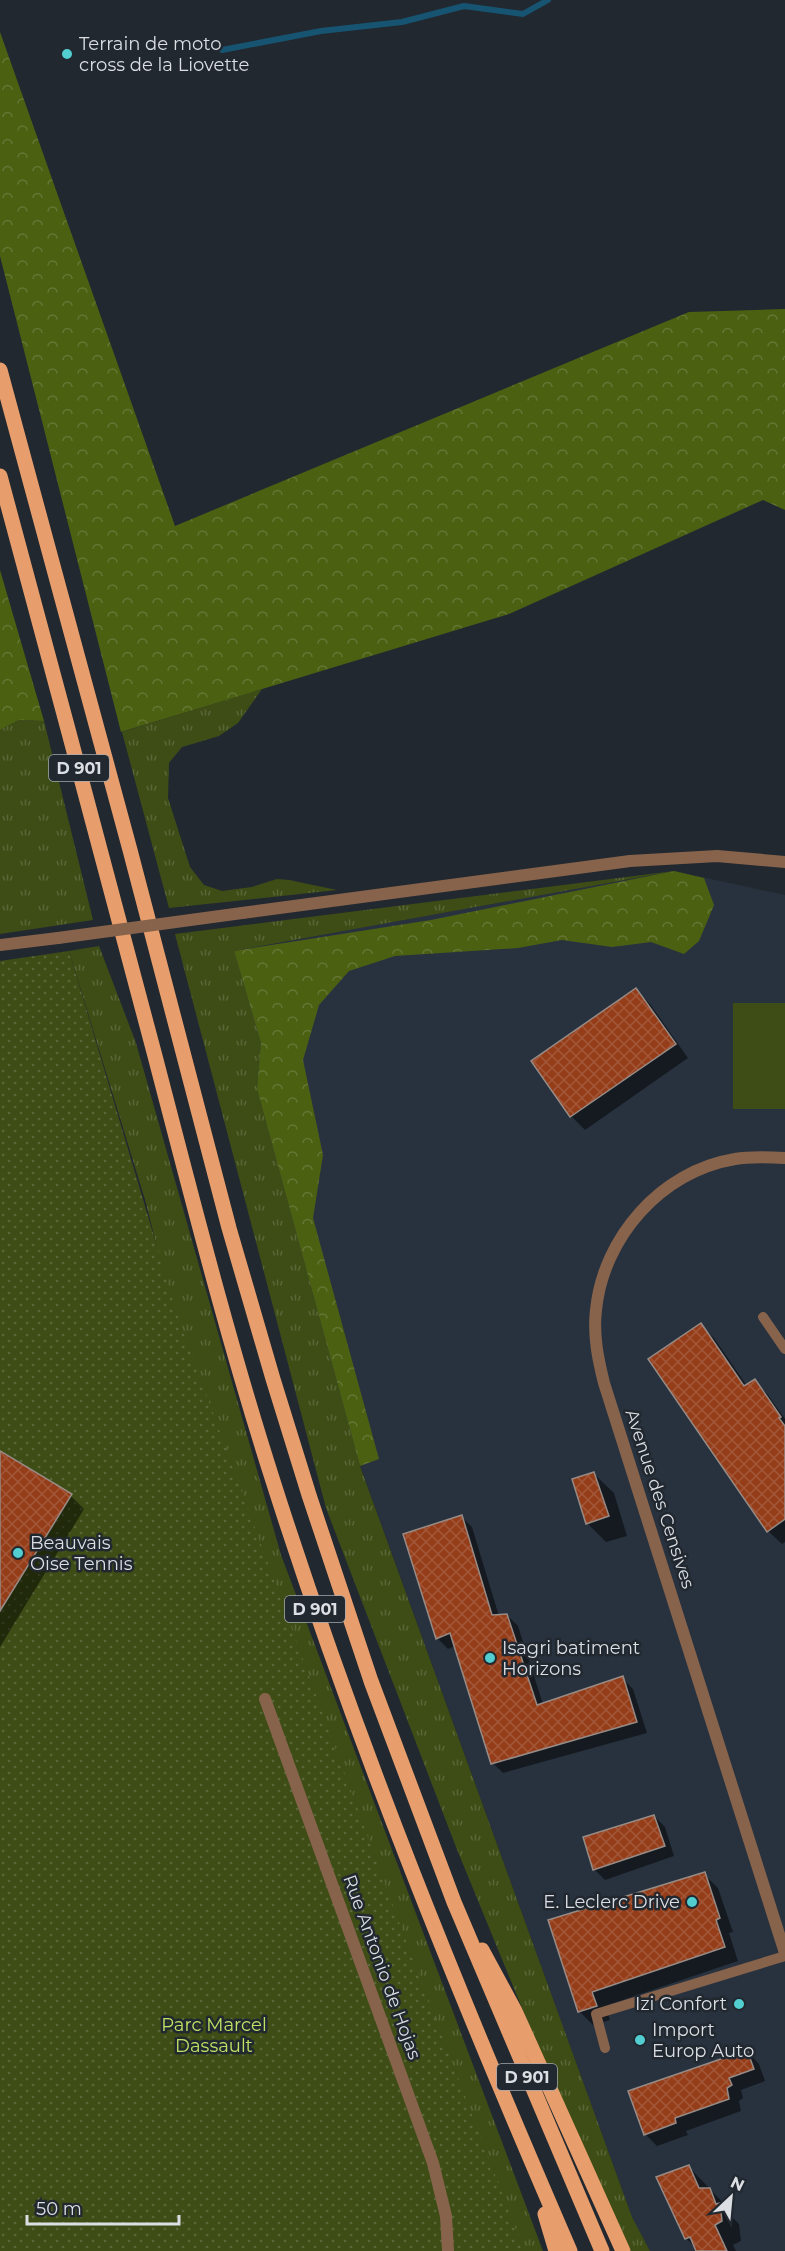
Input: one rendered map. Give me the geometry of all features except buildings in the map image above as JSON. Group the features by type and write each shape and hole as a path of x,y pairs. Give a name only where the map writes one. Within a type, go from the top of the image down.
{"main road":[{"name":"D 901","path":"0,370 130,850 229,1228 269,1368 345,1606 454,1902 602,2251"},
{"name":"D 901","path":"0,476 194,1204 272,1478 323,1631 393,1824 444,1956 570,2251"},
{"path":"454,1902 515,2011 623,2251"},
{"path":"522,2140 556,2251"}],"street":[{"path":"0,945 630,861 717,856 785,862"},
{"name":"Avenue des Censives","path":"785,1158 742,1158 704,1167 672,1185 645,1207 624,1233 606,1265 598,1295 595,1331 604,1383 785,1955"},
{"name":"Rue Antonio de Hojas","path":"266,1699 433,2163 446,2216 448,2251"}],"lane":[{"path":"764,1317 785,1349"},
{"path":"605,2048 596,2014 785,1955"}],"shaded area":[{"path":"674,871 785,895 785,2251 650,2251 632,2217 343,1418 222,953"}],"green space":[{"path":"0,32 175,526 689,312 785,309 785,510 763,500 509,614 121,732 0,256"},
{"path":"0,570 44,721 19,720 0,730"},
{"path":"262,689 238,723 219,736 182,747 169,763 168,798 190,867 204,885 222,891 252,887 277,879 337,890 169,908 122,732"},
{"path":"19,720 44,721 93,920 0,934 0,730"},
{"path":"674,871 234,951 261,1043 257,1089 360,1466 632,2217 650,2251 631,2251 529,2025 456,1847 326,1508 175,934"},
{"path":"674,871 704,878 714,905 699,941 684,954 651,942 612,947 562,940 518,948 395,956 349,971 319,1005 303,1060 323,1155 313,1218 379,1459 360,1466 257,1089 261,1043 234,951 431,920"},
{"path":"99,946 136,1043 281,1555 543,2251 511,2251 193,1392 146,1203 69,951"},
{"name":"Parc Marcel Dassault","path":"69,951 178,1317 400,1925 524,2251 0,2251 0,961"},
{"path":"733,1003 785,1003 785,1109 733,1109"}],"waterway":[{"path":"222,50 321,31 402,22 464,6 523,14 548,0"}],"place":[{"name":"Terrain de moto cross de la Liovette","path":"67,54"},
{"name":"Beauvais Oise Tennis","path":"18,1553"},
{"name":"Isagri batiment Horizons","path":"490,1658"},
{"name":"E. Leclerc Drive","path":"692,1902"},
{"name":"Izi Confort","path":"739,2004"},
{"name":"Import Europ Auto","path":"640,2040"}]}
